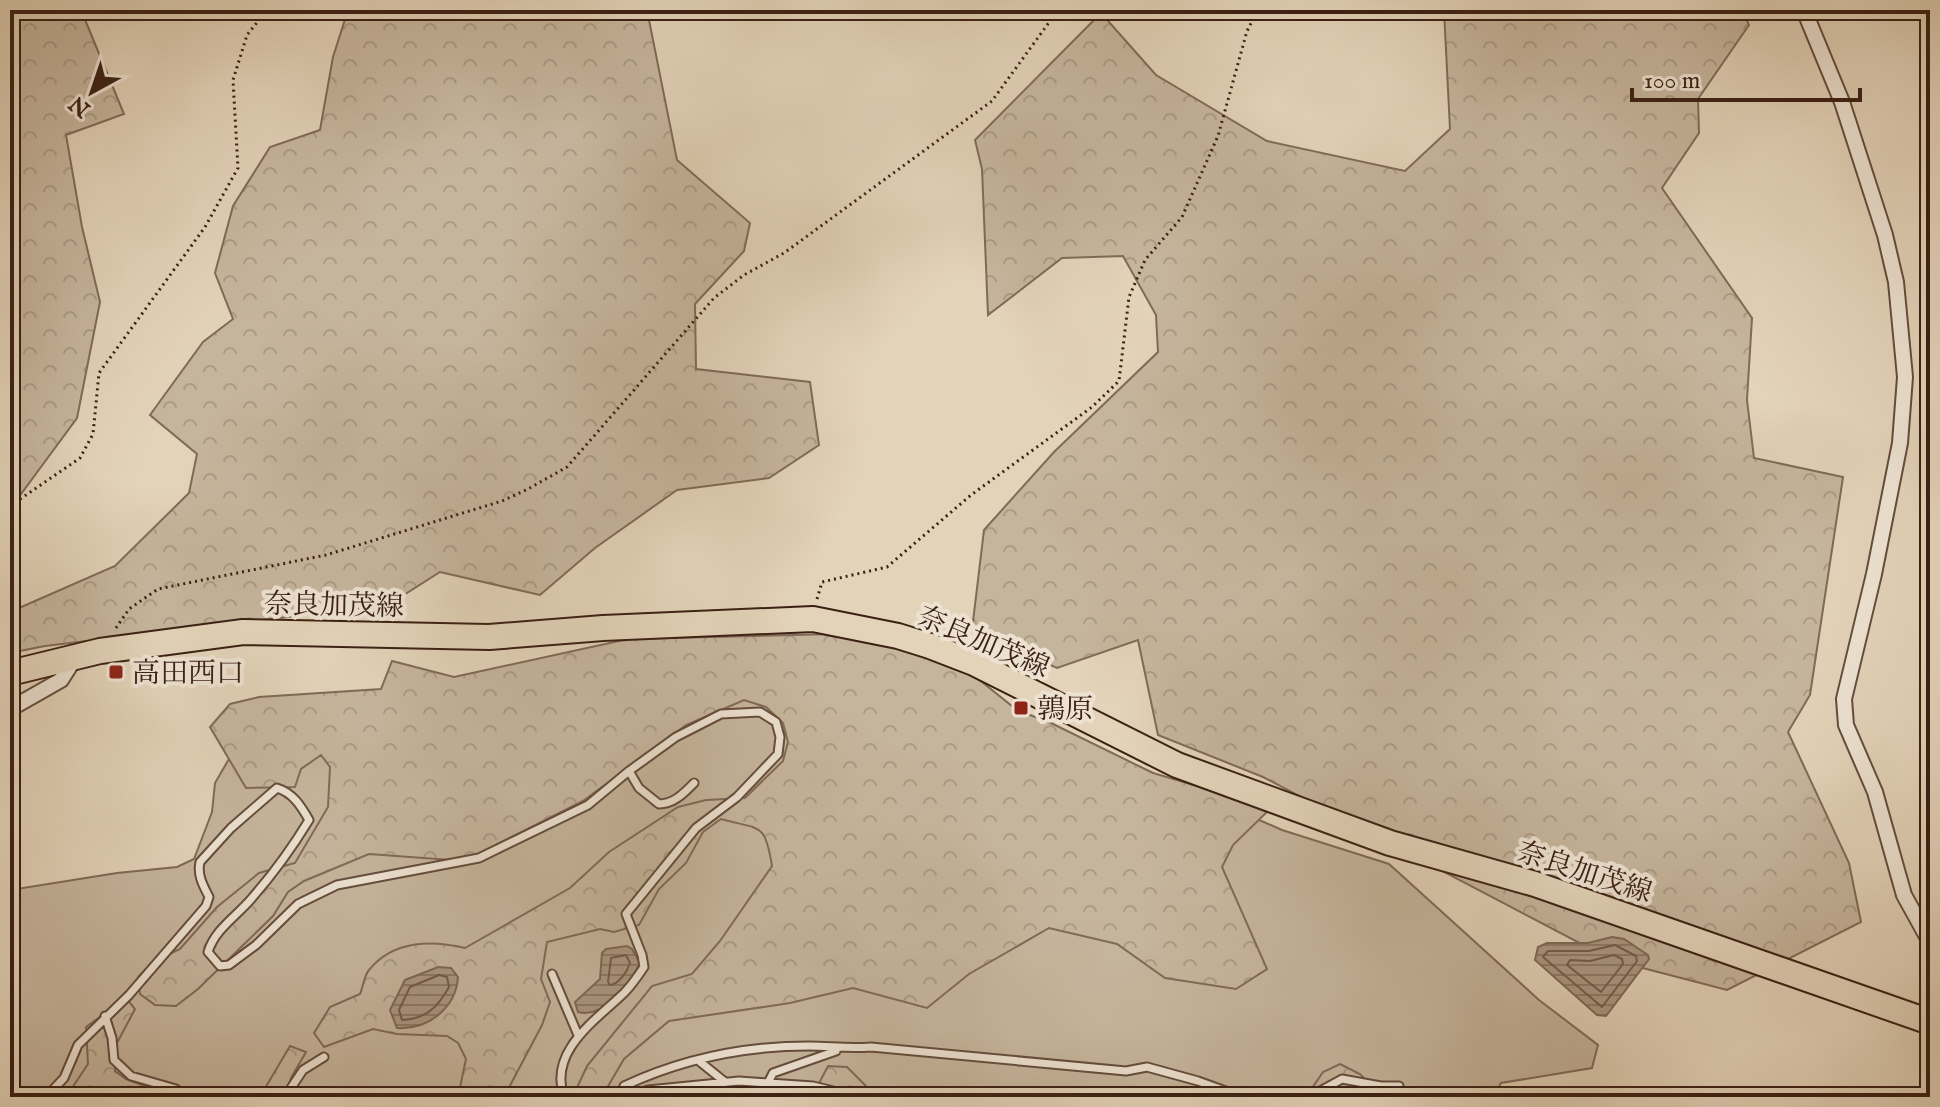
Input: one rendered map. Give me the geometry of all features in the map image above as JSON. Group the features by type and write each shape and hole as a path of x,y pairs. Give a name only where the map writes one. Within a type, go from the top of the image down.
{"main road":[{"name":"奈良加茂線","path":"10,673 100,651 243,632 489,637 603,628 813,619 898,636 974,663 1177,765 1390,843 1547,888 1930,1022"}],"street":[{"path":"1804,10 1842,102 1885,235 1896,282 1905,377 1900,443 1874,574 1844,699 1846,725 1875,792 1904,895 1930,942"},
{"path":"10,709 61,680 75,657"}],"lane":[{"path":"46,1097 64,1078 78,1045 129,995 206,906 209,897 198,869 200,862 231,828 277,788 297,801 309,820 287,855 211,942 208,952 220,966 229,965 256,945 298,904 337,885 479,858 588,805 676,737 721,714 760,712 776,722 780,737 778,754 737,797 696,828 626,914 644,967 627,990 578,1035 562,1068 560,1087 564,1097"},
{"path":"629,771 639,788 659,804 667,804 694,783"},
{"path":"552,974 578,1035"},
{"path":"105,1016 112,1038 114,1060 131,1076 176,1089 185,1097"},
{"path":"858,1097 813,1086 725,1082 648,1090 623,1097 624,1086 671,1066 716,1054 811,1046 842,1049 871,1047 1126,1071 1147,1067 1242,1097"},
{"path":"767,1085 773,1073 842,1049"},
{"path":"285,1097 303,1070 324,1057"},
{"path":"699,1061 725,1082"},
{"path":"1309,1097 1342,1079 1399,1086 1398,1097"}],"path":[{"path":"10,506 80,458 93,434 99,373 205,227 238,168 233,80 247,35 267,10"},
{"path":"100,651 129,609 158,589 326,555 502,501 554,476 567,467 714,298 744,275 784,253 992,101 1058,10"},
{"path":"813,619 822,582 887,567 971,495 1092,407 1119,381 1129,297 1145,260 1182,217 1218,136 1247,31 1258,10"}],"green space":[{"path":"10,10 81,10 124,114 66,135 82,227 100,302 77,418 10,509"},
{"path":"348,10 647,10 677,160 750,223 744,251 695,304 696,369 810,382 819,445 769,478 677,490 595,548 540,595 440,572 388,605 45,646 10,653 10,612 115,566 189,493 197,454 150,415 203,342 233,319 215,273 233,206 270,147 320,130 333,57"},
{"path":"1444,10 1594,10 1595,13 1674,20 1680,10 1742,10 1749,25 1698,99 1699,133 1662,188 1752,318 1747,400 1754,458 1843,477 1810,695 1788,732 1849,863 1861,922 1727,990 1612,960 1263,777 1158,735 1138,640 1057,668 972,630 984,530 1054,452 1158,352 1156,315 1123,256 1062,258 988,315 982,169 975,140 1101,13 1156,75 1267,141 1405,171 1450,129"},
{"path":"835,634 898,645 972,674 1017,710 1051,723 1153,773 1268,811 1233,845 1222,867 1267,969 1236,989 1165,978 1117,944 1049,928 969,974 927,1008 853,988 790,1003 669,1021 624,1059 607,1088 607,1097 578,1097 575,1092 587,1066 652,986 692,974 720,941 772,866 767,842 759,830 721,819 703,832 686,863 659,889 639,925 614,932 600,929 547,942 541,979 550,1002 542,1025 504,1097 458,1097 466,1059 458,1043 447,1036 397,1034 373,1029 324,1047 314,1033 330,1007 360,994 369,970 389,953 426,944 465,948 570,888 609,852 678,807 706,800 745,798 783,761 788,742 783,723 766,707 744,700 686,725 583,801 476,855 451,860 369,854 304,881 288,892 273,916 198,989 176,1006 155,1005 140,994 138,977 153,962 180,949 217,907 259,873 295,863 328,807 330,767 321,755 301,769 295,787 246,788 210,727 230,704 259,697 381,689 392,661 454,677 628,639"},
{"path":"764,683 1148,771 1282,830 1389,864 1539,1000 1598,1045 1592,1068 1501,1083 1494,1097 10,1097 10,890 177,867 194,859 212,812 215,783 233,752"},
{"path":"126,998 135,1009 117,1043 115,1071 126,1079 174,1097 66,1097 88,1064 86,1027"},
{"path":"290,1046 306,1052 291,1078 286,1097 244,1097 264,1090"},
{"path":"1340,1064 1360,1074 1382,1097 1306,1097 1323,1072"},
{"path":"828,1066 847,1067 877,1097 807,1097 814,1093"}],"water":[{"path":"1612,937 1624,939 1648,955 1649,959 1606,1016 1597,1015 1535,960 1538,947 1547,943 1588,943"},
{"path":"627,946 640,963 629,980 607,1005 588,1013 578,1012 575,1002 600,979 602,953 606,949"},
{"path":"438,967 451,968 458,977 446,1007 429,1021 397,1028 390,1010 405,980"}],"place":[{"name":"高田西口","path":"116,672"},
{"name":"鶉原","path":"1021,708"}]}
